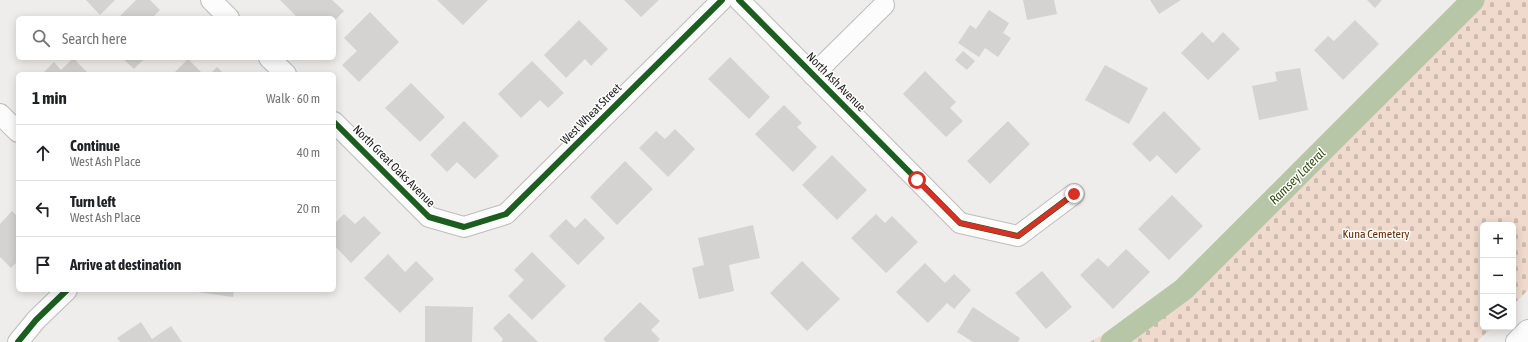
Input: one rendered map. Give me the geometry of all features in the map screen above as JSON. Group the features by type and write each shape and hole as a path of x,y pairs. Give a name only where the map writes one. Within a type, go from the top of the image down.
{"street":[{"path":"211,0 227,16"},
{"name":"West Wheat Street","path":"464,227 506,214 722,0"},
{"name":"North Ash Avenue","path":"739,0 960,223 1018,236 1074,194"},
{"path":"813,75 884,5"},
{"path":"272,60 284,72"},
{"path":"0,114 16,130"},
{"name":"North Great Oaks Avenue","path":"336,124 429,217 464,227"},
{"path":"18,342 36,320 65,292"},
{"path":"1517,342 1528,330"}],"green space":[{"name":"Kuna Cemetery","path":"1457,0 1528,0 1528,290 1516,302 1516,222 1480,222 1480,330 1489,330 1477,342 1090,342 1151,307"}],"building":[{"path":"86,0 115,0 100,15"},
{"path":"136,0 150,0 160,10 154,16 120,16"},
{"path":"280,0 332,0 344,11 336,19 336,16 296,16"},
{"path":"437,0 488,0 463,25"},
{"path":"624,0 659,0 641,17"},
{"path":"1023,0 1054,0 1057,14 1027,20"},
{"path":"1150,0 1181,0 1159,14"},
{"path":"1367,0 1382,0 1375,8"},
{"path":"989,10 1009,23 1003,33 1011,38 998,57 985,48 979,57 958,43 970,25 976,29"},
{"path":"370,12 399,42 359,82 342,65 357,51 344,38"},
{"path":"579,20 608,49 591,66 585,59 566,78 544,55"},
{"path":"1355,20 1379,44 1343,80 1314,50 1328,36 1334,41"},
{"path":"1202,32 1213,43 1223,32 1240,49 1208,80 1181,53"},
{"path":"963,51 975,61 967,70 955,60"},
{"path":"730,57 770,97 749,119 708,79"},
{"path":"71,60 75,60 87,72 44,72 54,62 61,70"},
{"path":"124,60 143,60 134,69"},
{"path":"187,60 189,60 201,72 175,72"},
{"path":"532,61 564,93 548,108 540,100 521,118 498,94"},
{"path":"1105,65 1148,88 1129,124 1085,100"},
{"path":"217,67 222,72 212,72"},
{"path":"1300,68 1308,110 1259,120 1252,86 1277,81 1275,72"},
{"path":"925,71 956,102 950,108 963,121 946,137 903,94"},
{"path":"411,83 445,117 420,142 385,108"},
{"path":"784,105 802,123 797,127 817,147 793,172 755,134"},
{"path":"1164,111 1201,149 1176,174 1157,155 1150,162 1132,144"},
{"path":"464,121 499,156 475,179 457,162 447,172 430,155"},
{"path":"1008,121 1030,144 990,184 967,161"},
{"path":"675,129 695,149 668,177 639,148 656,131 665,139"},
{"path":"832,155 867,190 837,220 802,185"},
{"path":"625,161 653,189 617,225 590,197"},
{"path":"1172,195 1203,226 1169,260 1138,229"},
{"path":"12,211 16,215 16,263 11,268 0,257 0,224"},
{"path":"344,214 355,224 364,216 381,233 351,263 336,247 336,222"},
{"path":"876,214 885,223 892,216 918,242 886,273 851,238"},
{"path":"585,218 605,238 578,265 549,236 566,219 575,228"},
{"path":"753,225 760,258 729,265 734,291 699,299 692,268 704,265 698,238"},
{"path":"1126,249 1150,272 1113,309 1080,275 1098,258 1108,267"},
{"path":"532,252 566,286 532,320 508,296 524,280 514,270"},
{"path":"388,254 405,272 416,261 434,279 400,313 364,278"},
{"path":"802,261 840,299 807,331 770,293"},
{"path":"925,263 945,283 954,274 971,290 954,309 947,303 928,323 896,292"},
{"path":"1042,271 1072,307 1046,329 1015,293"},
{"path":"197,292 234,292 233,297"},
{"path":"640,302 660,321 651,330 660,339 657,342 606,342 603,339"},
{"path":"425,306 473,307 472,342 425,342"},
{"path":"973,307 1020,338 1018,342 973,342 957,332"},
{"path":"509,313 538,342 501,342 503,339 493,328"},
{"path":"141,322 152,339 171,326 182,342 120,342 117,338"}],"waterway":[{"name":"Ramsey Lateral","path":"1112,342 1184,289 1473,0"}],"cycle path":[{"path":"336,124 429,217 464,227 506,214 722,0"},
{"path":"739,0 960,223 1018,236 1074,194"},
{"path":"18,342 36,320 65,292"}],"route":[{"path":"917,180 960,223 1018,236 1074,194"}]}
